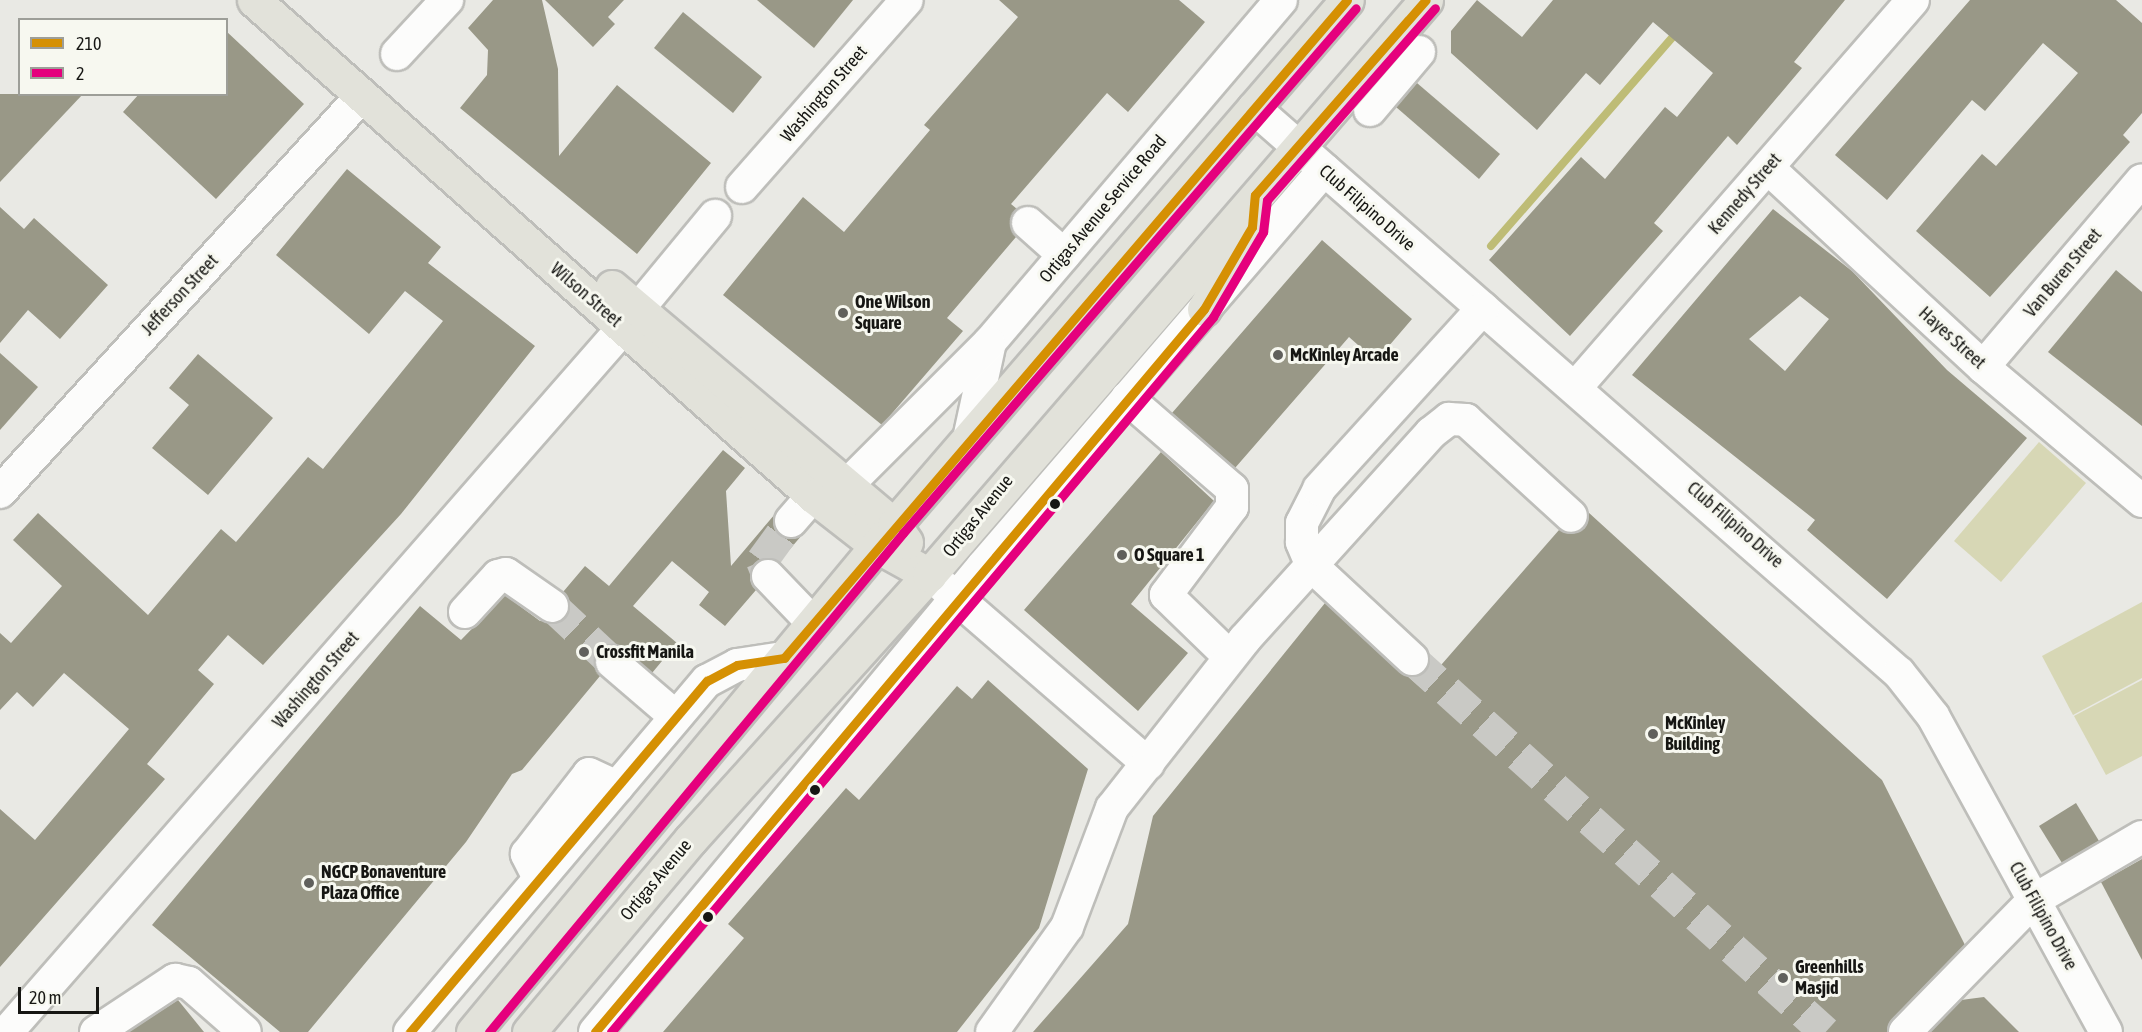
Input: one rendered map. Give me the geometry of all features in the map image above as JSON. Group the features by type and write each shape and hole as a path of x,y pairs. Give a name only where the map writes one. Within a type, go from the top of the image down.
{"main road":[{"name":"Wilson Street","path":"254,0 360,98 631,318 846,486 885,535 929,575"},
{"name":"Wilson Street","path":"286,0 631,318 662,360 813,495 885,535"},
{"path":"473,1032 885,535 1347,0"},
{"name":"Ortigas Avenue","path":"529,1032 690,840 929,575 1255,195 1426,0"},
{"path":"1204,309 1252,227 1255,195"}],"street":[{"path":"397,54 447,0"},
{"name":"Washington Street","path":"742,187 907,0"},
{"name":"Ortigas Avenue Service Road","path":"969,439 990,342 1281,0"},
{"name":"Kennedy Street","path":"1576,387 1913,0"},
{"path":"1370,110 1419,52"},
{"name":"Jefferson Street","path":"0,492 360,98"},
{"name":"Club Filipino Drive","path":"1254,108 1576,387 1899,673 1933,716 2106,1032"},
{"name":"Hayes Street","path":"1768,168 1983,367 2142,501"},
{"path":"595,1032 1127,398 1324,170"},
{"name":"Van Buren Street","path":"1983,367 2142,180"},
{"name":"Washington Street","path":"7,1032 631,318 715,216"},
{"path":"1028,223 1064,255"},
{"path":"1412,659 1312,566 1302,542 1302,523 1319,489 1483,308"},
{"path":"846,486 990,342"},
{"path":"1127,398 1232,489 1232,507 1166,595 1230,657"},
{"path":"992,1032 1067,927 1112,808 1230,657 1341,532 1449,419 1466,420 1571,516"},
{"path":"791,521 813,495"},
{"path":"465,612 498,576 506,574 552,606"},
{"name":"Wilson Street","path":"929,575 1148,764"},
{"path":"768,576 813,623"},
{"path":"410,1032 707,681 737,665 784,658"},
{"path":"612,662 676,717"},
{"path":"1905,1032 2034,900 2142,837"},
{"path":"96,1032 175,980 189,983 245,1032"}],"green space":[{"path":"2039,442 2086,483 2001,582 1954,541"},
{"path":"2142,602 2142,678 2073,715 2042,656"},
{"path":"2142,680 2142,756 2106,775 2074,716"}],"building":[{"path":"493,0 542,0 558,69 559,156 617,85 711,163 637,254 460,108 487,75 488,50 468,28"},
{"path":"545,0 624,0 608,17 615,24 593,47"},
{"path":"757,0 853,0 814,48"},
{"path":"999,0 1179,0 1205,22 1128,112 1107,93 1011,204 1017,209 1010,220 1016,237 947,318 963,331 882,425 723,295 803,197 844,232 930,130 924,125 1018,17"},
{"path":"1477,0 1522,37 1553,0 1845,0 1794,62 1802,68 1737,145 1728,136 1654,223 1663,231 1570,336 1489,260 1581,157 1605,179 1665,107 1677,117 1713,73 1653,22 1600,85 1586,73 1537,130 1451,53 1451,31"},
{"path":"1970,0 2116,0 2142,23 2142,113 2123,135 2130,142 1990,297 1916,231 1982,154 1996,166 2078,73 2043,43 1985,111 1972,100 1887,200 1835,155"},
{"path":"683,12 762,77 733,113 654,48"},
{"path":"228,33 304,104 216,199 123,112 137,96 228,96"},
{"path":"1417,83 1500,154 1479,179 1396,107"},
{"path":"0,94 81,96 0,182"},
{"path":"347,169 441,247 428,263 535,346 401,514 263,665 228,635 198,670 214,684 147,764 165,779 0,967 0,809 35,840 129,729 64,673 33,707 17,692 0,710 0,633 11,643 62,586 13,540 38,513 148,615 221,529 236,542 308,457 323,469 443,321 405,291 369,334 276,255"},
{"path":"0,207 24,229 34,218 108,285 60,339 28,310 0,343"},
{"path":"1773,209 1852,271 1947,370 2027,438 1887,599 1807,530 1815,520 1632,375","holes":["1800,296 1829,319 1785,371 1749,339"]},
{"name":"McKinley Arcade","path":"1322,240 1412,319 1376,361 1349,337 1235,468 1172,413"},
{"path":"2116,270 2142,292 2142,426 2048,352"},
{"path":"0,353 38,387 0,430"},
{"path":"198,354 273,418 208,495 152,448 189,405 169,388"},
{"path":"723,450 745,468 726,491 731,566 775,514 780,535 802,535 779,562 764,558 755,563 750,580 756,590 725,626 699,605 709,592 672,561 633,606 677,643 652,673 616,644 599,650 594,659 600,676 522,770 512,774 466,842 308,1032 280,1032 152,925 420,606 461,640 505,595 540,621 560,622 570,608 563,592 585,566 609,586"},
{"name":"O Square 1","path":"1161,452 1214,501 1131,604 1188,653 1138,711 1024,610"},
{"path":"1588,512 1882,780 1965,945 1892,1019 1888,1032 1033,1032 1128,924 1153,816 1325,603 1421,688 1559,530 1577,533 1585,528"},
{"path":"988,680 1088,769 1039,928 957,1032 663,1032 744,938 728,924 846,788 859,800 957,686 972,699"},
{"path":"2076,803 2099,841 2062,863 2039,826"},
{"path":"2142,859 2142,960 2101,882"},
{"path":"1984,997 2019,1032 1930,1032 1961,1000"},
{"path":"178,1000 204,1032 129,1032 131,1030"}],"waterway":[{"path":"1491,246 1678,31"}],"tunnel":[{"path":"768,576 762,561 791,521"},
{"path":"552,606 612,662"},
{"path":"1412,659 1825,1032"}],"transit line":[{"name":"210","path":"410,1032 707,681 737,665 784,658 1347,0"},
{"name":"210","path":"595,1032 1204,309 1252,227 1255,195 1426,0"},
{"name":"2","path":"489,1032 903,533 1356,8"},
{"name":"2","path":"611,1032 1213,317 1263,232 1267,200 1435,8"}],"place":[{"name":"One Wilson Square","path":"843,313"},
{"name":"McKinley Arcade","path":"1278,355"},
{"name":"O Square 1","path":"1122,555"},
{"name":"Crossfit Manila","path":"584,652"},
{"name":"McKinley Building","path":"1653,734"},
{"name":"NGCP Bonaventure Plaza Office","path":"309,883"},
{"name":"Greenhills Masjid","path":"1783,978"}]}
